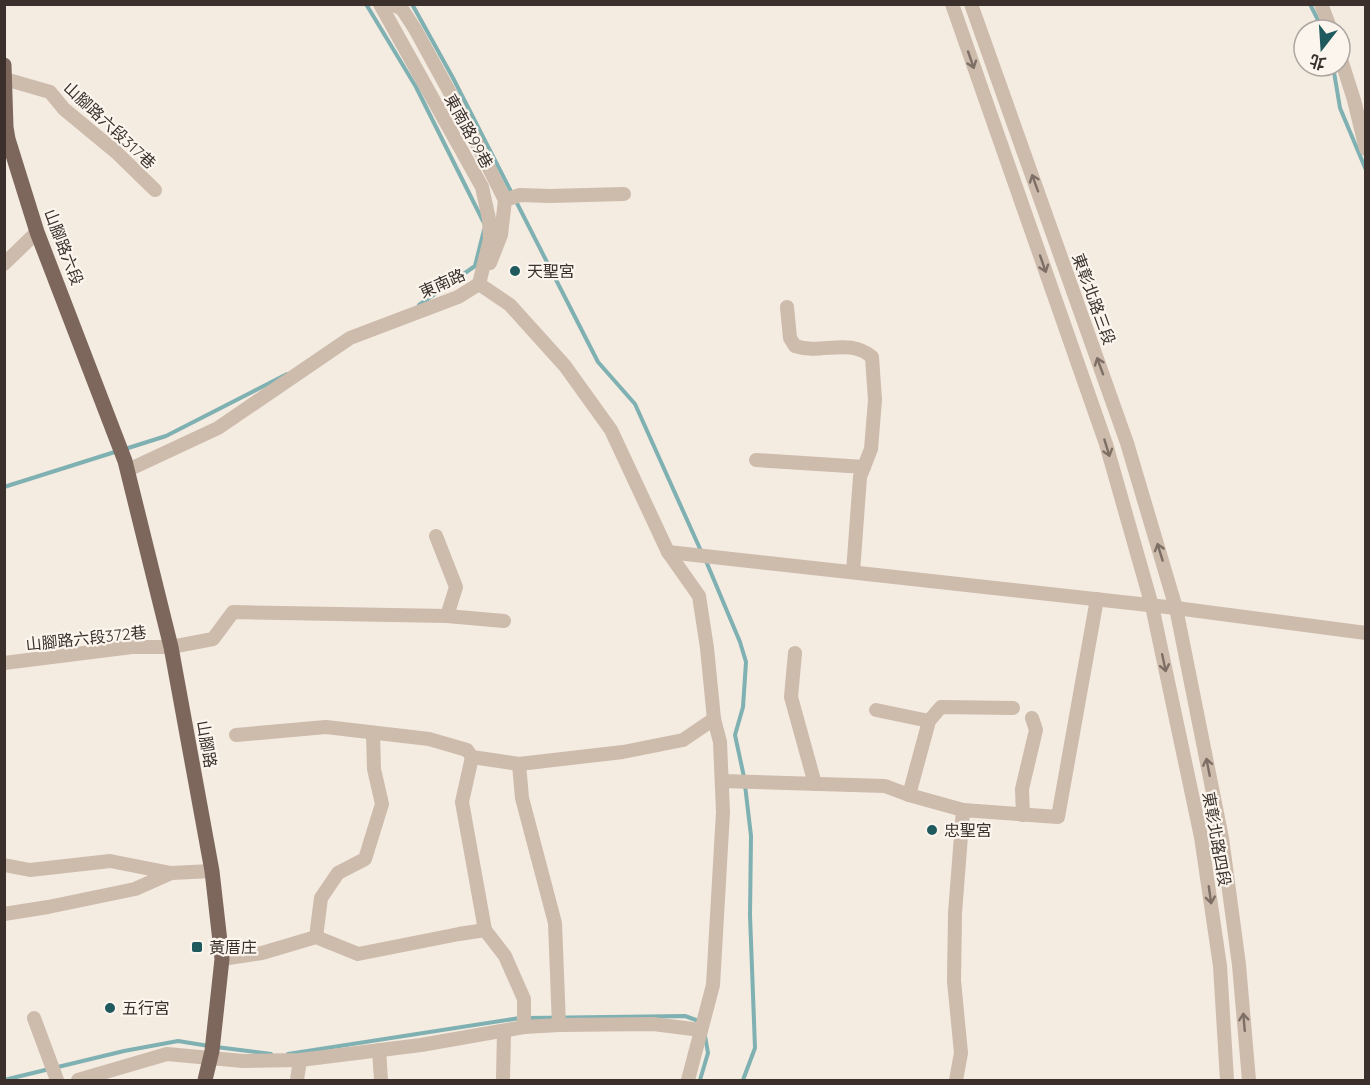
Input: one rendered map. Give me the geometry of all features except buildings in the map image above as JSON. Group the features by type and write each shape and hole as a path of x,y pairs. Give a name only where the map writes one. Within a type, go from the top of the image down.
{"main road":[{"name":"山腳路六段","path":"4,65 5,127 37,232 126,465"},
{"name":"山腳路","path":"126,465 171,647 212,871 222,959 212,1048 205,1080"}],"street":[{"name":"東南路99巷","path":"380,4 482,188 489,219 490,239 480,284"},
{"path":"391,4 402,9 415,29 466,122 505,200 498,247 480,284"},
{"path":"952,4 1106,444 1152,606"},
{"name":"東彰北路三段","path":"971,4 1127,443 1176,608"},
{"path":"1347,78 1365,149"},
{"name":"山腳路六段317巷","path":"5,79 50,92 64,109 116,152 155,190"},
{"path":"505,200 520,195 624,194"},
{"path":"4,264 37,232"},
{"name":"東南路","path":"126,465 218,428 350,338 458,297 480,284 510,305 526,322 566,366 611,430 668,552 699,596 714,719 720,742 723,812 713,985 688,1080"},
{"path":"787,307 790,338 795,345 814,348 847,346 862,348 872,357 875,400 871,449 861,477 853,572"},
{"path":"756,460 864,467"},
{"path":"436,536 456,587 447,616 504,621"},
{"path":"668,552 1176,608 1365,633"},
{"path":"722,781 885,786 963,810 1058,817 1097,599"},
{"name":"東彰北路四段","path":"1152,606 1202,837 1220,966 1227,1080"},
{"name":"東彰北路四段","path":"1176,608 1222,838 1239,965 1249,1080"},
{"name":"山腳路六段372巷","path":"4,663 132,647 171,647 213,639 233,612 447,616"},
{"path":"795,653 791,697 815,784"},
{"path":"909,795 929,721 941,707 1013,708"},
{"path":"876,710 929,721"},
{"path":"1023,815 1022,789 1036,730 1032,718"},
{"path":"236,735 326,727 429,739 467,750 472,757 519,764 623,752 683,740 714,719"},
{"path":"316,937 321,898 338,873 365,860 382,804 374,769 373,733"},
{"path":"472,757 462,802 485,930 505,956 524,999 525,1027"},
{"path":"519,764 522,798 555,923 559,1024"},
{"path":"956,1080 961,1053 954,981 955,913 963,810"},
{"path":"4,865 30,870 110,861 171,873 212,871"},
{"path":"4,914 135,888 171,873"},
{"path":"222,959 262,953 316,937 358,954 459,933 485,930"},
{"path":"34,1018 57,1080"},
{"path":"78,1080 166,1054 212,1048 243,1060 300,1060 504,1032 525,1027 559,1024 703,1024"},
{"path":"504,1032 504,1078"},
{"path":"379,1050 381,1080"},
{"path":"297,1080 300,1060"}],"waterway":[{"path":"366,4 416,87 484,223"},
{"path":"412,4 453,78 598,362 635,404 701,551"},
{"path":"1310,4 1317,18"},
{"path":"1335,78 1340,108 1366,170"},
{"path":"419,305 475,266 484,230"},
{"path":"125,449 166,436 287,374"},
{"path":"4,487 118,451"},
{"path":"706,561 746,662 743,707 735,735 744,777"},
{"path":"743,1080 755,1048 750,915 751,836 745,785"},
{"path":"528,1018 685,1016 699,1021"},
{"path":"288,1054 520,1018"},
{"path":"700,1080 708,1053 705,1036"},
{"path":"4,1080 124,1051 178,1041 209,1046"},
{"path":"216,1047 271,1054"}],"place":[{"name":"天聖宮","path":"515,271"},
{"name":"忠聖宮","path":"932,830"},
{"name":"黃厝庄","path":"197,947"},
{"name":"五行宮","path":"110,1008"}]}
